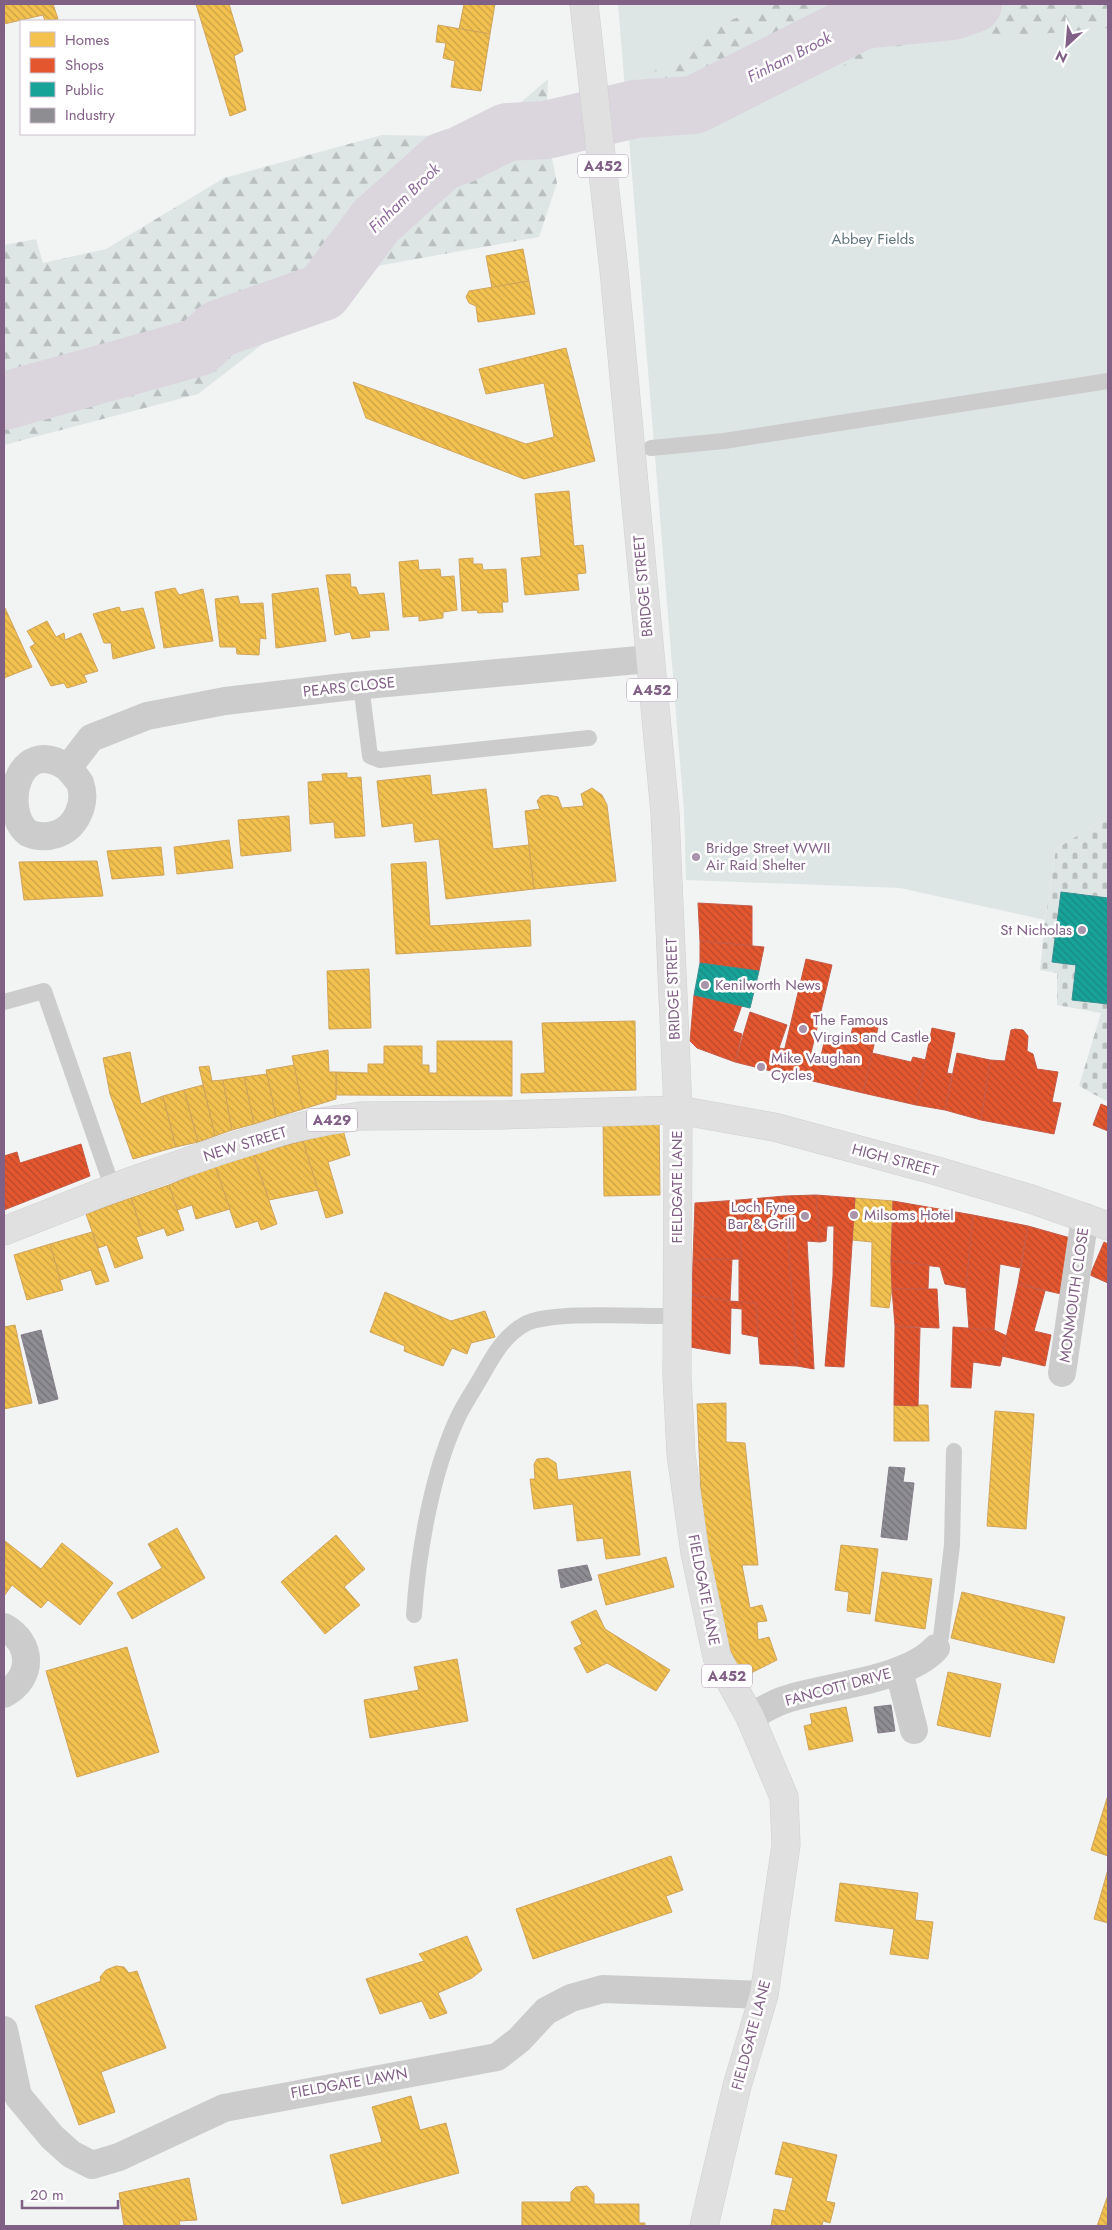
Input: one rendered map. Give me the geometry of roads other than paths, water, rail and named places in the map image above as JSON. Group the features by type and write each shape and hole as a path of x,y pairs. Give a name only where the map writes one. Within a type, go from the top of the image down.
{"main road":[{"name":"BRIDGE STREET","path":"584,4 614,271 649,659 665,813 678,1110"},
{"name":"NEW STREET","path":"4,1231 113,1188 216,1152 290,1129 362,1116 503,1115 678,1110"},
{"name":"HIGH STREET","path":"678,1110 774,1127 936,1171 1097,1222"},
{"name":"FIELDGATE LANE","path":"678,1110 676,1376 681,1454 696,1553 717,1657 750,1717 784,1798 786,1845 764,1994 737,2086 704,2226"}],"street":[{"name":"PEARS CLOSE","path":"68,768 91,738 147,716 225,701 361,685 649,659"},
{"name":"MONMOUTH CLOSE","path":"1062,1373 1097,1222"},
{"path":"4,1627 15,1634 22,1643 26,1655 26,1668 21,1680 4,1694"},
{"name":"FANCOTT DRIVE","path":"750,1717 784,1700 899,1671 931,1654 936,1648"},
{"name":"FANCOTT DRIVE","path":"899,1671 914,1730"},
{"name":"FIELDGATE LAWN","path":"4,2030 18,2096 52,2137 71,2154 92,2164 119,2157 224,2108 497,2057 519,2040 546,2011 571,1998 603,1989 764,1994"}],"lane":[{"path":"652,448 724,441 1108,382"},
{"path":"361,685 370,756 380,760 589,738"},
{"path":"4,1002 44,991 113,1188"},
{"path":"414,1615 416,1581 432,1498 443,1457 459,1416 493,1354 507,1337 526,1324 562,1317 677,1316"},
{"path":"936,1648 940,1637 952,1545 954,1451"}],"waterway":[{"name":"Finham Brook","path":"4,401 199,347 218,329 323,292 376,221 443,161 461,155 507,132 546,130 635,109 694,105 863,20 953,11 973,4"}],"place":[{"name":"Bridge Street WWII Air Raid Shelter","path":"696,857"},
{"name":"St Nicholas","path":"1082,930"},
{"name":"Kenilworth News","path":"705,985"},
{"name":"The Famous Virgins and Castle","path":"803,1029"},
{"name":"Mike Vaughan Cycles","path":"761,1067"},
{"name":"Milsoms Hotel","path":"854,1215"},
{"name":"Loch Fyne Bar & Grill","path":"805,1216"}],"park label":[{"name":"Abbey Fields","path":"873,239"}]}
